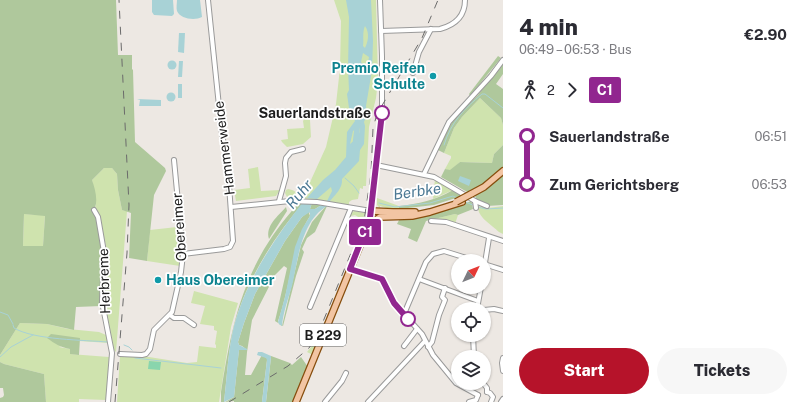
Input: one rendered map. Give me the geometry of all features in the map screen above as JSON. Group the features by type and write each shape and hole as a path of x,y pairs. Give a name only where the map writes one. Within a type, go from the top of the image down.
{"main road":[{"path":"475,200 484,187 503,171"},
{"path":"371,211 412,212 475,200 503,175"},
{"path":"368,226 380,217 412,216 442,209 459,202"},
{"path":"371,211 380,217"},
{"name":"B 229","path":"296,402 368,226 371,211"}],"street":[{"name":"Hammerweide","path":"183,254 224,249 230,246 233,241 227,157 222,135 208,0"},
{"path":"231,207 290,201 317,202 371,211 382,113 380,0"},
{"path":"381,31 443,28 454,23 462,13 465,0"},
{"path":"413,73 419,52 431,29"},
{"path":"424,174 449,122 491,76 503,60"},
{"path":"279,201 286,176 286,158 291,152 303,149"},
{"name":"Obereimer","path":"170,316 180,279 183,254 174,160"},
{"path":"376,165 434,177 487,206"},
{"path":"310,307 349,208"},
{"name":"Herbreme","path":"94,210 98,217 104,252 103,308 116,353 108,402"},
{"path":"431,221 446,222 490,238 503,241"},
{"path":"486,254 490,238"},
{"path":"404,314 428,259 439,251 457,254"},
{"path":"491,266 503,270"},
{"path":"350,269 382,279 394,303 417,329 428,347 456,383 478,395"},
{"path":"419,279 478,301 480,294"},
{"path":"428,347 432,342 439,315 445,300 442,297 444,288"},
{"path":"491,309 503,311"},
{"path":"116,353 142,355 148,353 154,330 170,316 174,318 184,318 194,325"},
{"path":"404,346 417,329"},
{"path":"368,402 425,340"},
{"path":"503,358 503,371"},
{"path":"325,402 342,381 346,373"},
{"path":"469,402 476,400 478,395 487,392 493,397 491,402"}],"green space":[{"path":"0,0 116,0 118,55 132,55 135,142 165,168 166,171 154,195 147,261 129,258 131,213 122,210 118,190 117,174 112,168 104,168 92,180 96,194 95,208 103,257 101,306 76,307 74,330 47,324 20,323 0,355","holes":["24,214 45,216 43,246 23,246"]},
{"path":"334,0 376,0 378,80 376,98 369,127 366,186 363,186 363,189 360,188 358,199 349,202 349,205 300,198 300,194 311,180 326,147 336,104 340,68 341,21"},
{"path":"498,56 501,58 470,96 469,94"},
{"path":"503,62 503,74 496,84 503,89 503,125 501,118 480,98 454,128 444,153 438,150 455,117 478,95"},
{"path":"480,98 501,118 503,125 503,145 494,154 492,163 460,162 450,171 445,169 451,156 444,153 454,128"},
{"path":"305,118 310,120 311,137 303,144 287,147 281,140 288,139 287,129 304,128 303,121"},
{"path":"503,145 503,205 487,206 475,199 476,197 441,177 445,169 450,170 460,162 492,163 494,154"},
{"path":"258,167 261,191 280,190 276,196 236,201 234,190 250,188 248,169"},
{"path":"104,168 112,168 117,174 118,190 122,210 127,211 116,352 112,348 112,339 107,323 104,299 106,246 99,215 95,208 96,205 92,180"},
{"path":"435,179 453,190 433,199"},
{"path":"288,189 295,192 298,198 287,197 285,193"},
{"path":"453,190 462,196 434,205 399,209 399,206 427,201"},
{"path":"377,198 399,206 399,209 389,209 380,206 380,208 377,205"},
{"path":"471,201 473,209 458,215 455,214 426,221 417,242 408,238 411,229 397,224 400,218 436,213"},
{"path":"304,202 271,245 253,276 236,320 244,291 254,269 266,246 299,203"},
{"path":"312,203 321,205 309,213 310,216 300,236 278,321 279,323 275,321 287,268 284,266 275,275 252,320 245,375 251,375 263,353 262,356 267,358 267,360 262,402 225,402 234,397 239,349 247,350 239,345 238,342 255,294 285,241 302,217 312,209 310,209"},
{"path":"327,206 315,232 307,238 302,249 304,252 283,326 301,245 312,222"},
{"path":"478,206 488,208 503,206 503,234 482,217 478,210"},
{"path":"286,207 287,211 269,239 268,234 271,226"},
{"path":"354,211 365,213 363,220 355,215 351,216 344,230 351,213"},
{"path":"24,214 45,215 43,247 23,246"},
{"path":"455,214 458,215 455,224 434,219"},
{"path":"177,227 181,259 180,266 147,261 150,230"},
{"path":"194,291 238,303 231,327 219,402 117,402 120,356 149,357 187,363 197,362 199,346 216,348 215,344 217,331 214,330 214,326 200,324 205,306 191,303"},
{"path":"326,319 313,355 307,352 316,341"},
{"path":"20,323 47,324 68,329 99,332 106,335 109,343 79,341 80,339 59,347 70,349 70,354 109,357 106,400 79,399 79,402 46,402 44,374 0,362 0,355"},
{"path":"51,334 80,338 79,355 70,354 70,349 58,345 47,338"},
{"path":"232,335 224,402 221,402 221,392"},
{"path":"263,353 290,363 292,365 301,357 308,367 293,402 266,402 271,356"},
{"path":"149,361 161,362 160,370 148,369"},
{"path":"0,362 44,374 46,402 0,402 0,398 4,395 3,388 0,388"}],"water":[{"path":"152,0 173,0 174,14 172,16 154,15 152,12"},
{"path":"177,0 200,0 202,17 192,19 181,16 177,11"},
{"path":"346,0 371,0 373,41 372,70 366,106 367,115 364,122 364,144 360,150 359,161 342,179 340,188 330,201 327,201 332,191 331,187 317,199 307,198 346,157 347,132 355,121 349,108 347,94 349,90 349,17","holes":["365,26 368,32 365,48 363,46","363,53 369,57 367,67 361,62","360,126 358,136 350,144 353,131"]},
{"path":"179,33 185,33 184,53 178,52"},
{"path":"172,60 177,65 172,70 167,65"},
{"path":"179,61 183,61 182,77 178,77"},
{"path":"178,84 182,84 182,98 178,98"},
{"path":"171,92 176,97 171,102 166,97"},
{"path":"137,99 161,100 161,106 139,106 140,100"},
{"path":"460,176 471,180 469,186 458,181"},
{"path":"303,202 312,203 310,209 315,209 323,204 327,206 311,221 306,231 299,253 282,326 278,322 285,297 295,247 302,229 310,216 310,212 302,217 285,241 255,294 238,342 239,345 247,350 239,350 234,397 224,402 230,345 239,309 253,277 262,261"},
{"path":"258,352 271,356 266,402 262,402 267,360 266,358 257,355"}],"waterway":[{"path":"444,145 450,129 459,116 482,94 485,94 503,108"},
{"name":"Ruhr","path":"355,146 358,121"},
{"name":"Berbke","path":"345,178 359,193"},
{"name":"Berbke","path":"379,203 395,207 430,203 453,196 459,199"},
{"name":"Berbke","path":"465,202 473,205"},
{"name":"Berbke","path":"478,207 486,209 503,208"},
{"path":"0,312 8,315 13,324"},
{"path":"13,325 14,328 34,335 60,339 108,342"},
{"path":"0,357 11,347 33,335"},
{"path":"124,345 132,350"},
{"path":"135,358 221,368"}],"railway":[{"path":"115,402 127,253 129,205 119,0"},
{"path":"229,402 288,366 309,348 318,334 364,221 371,174 373,128 377,114 422,38 438,0"}],"bus line":[{"name":"C1","path":"382,113 370,218 350,269 382,279 394,303 408,319"}],"place":[{"name":"Premio Reifen Schulte","path":"433,76"},
{"name":"Sauerlandstraße","path":"382,113"},
{"name":"Haus Obereimer","path":"158,280"}]}
